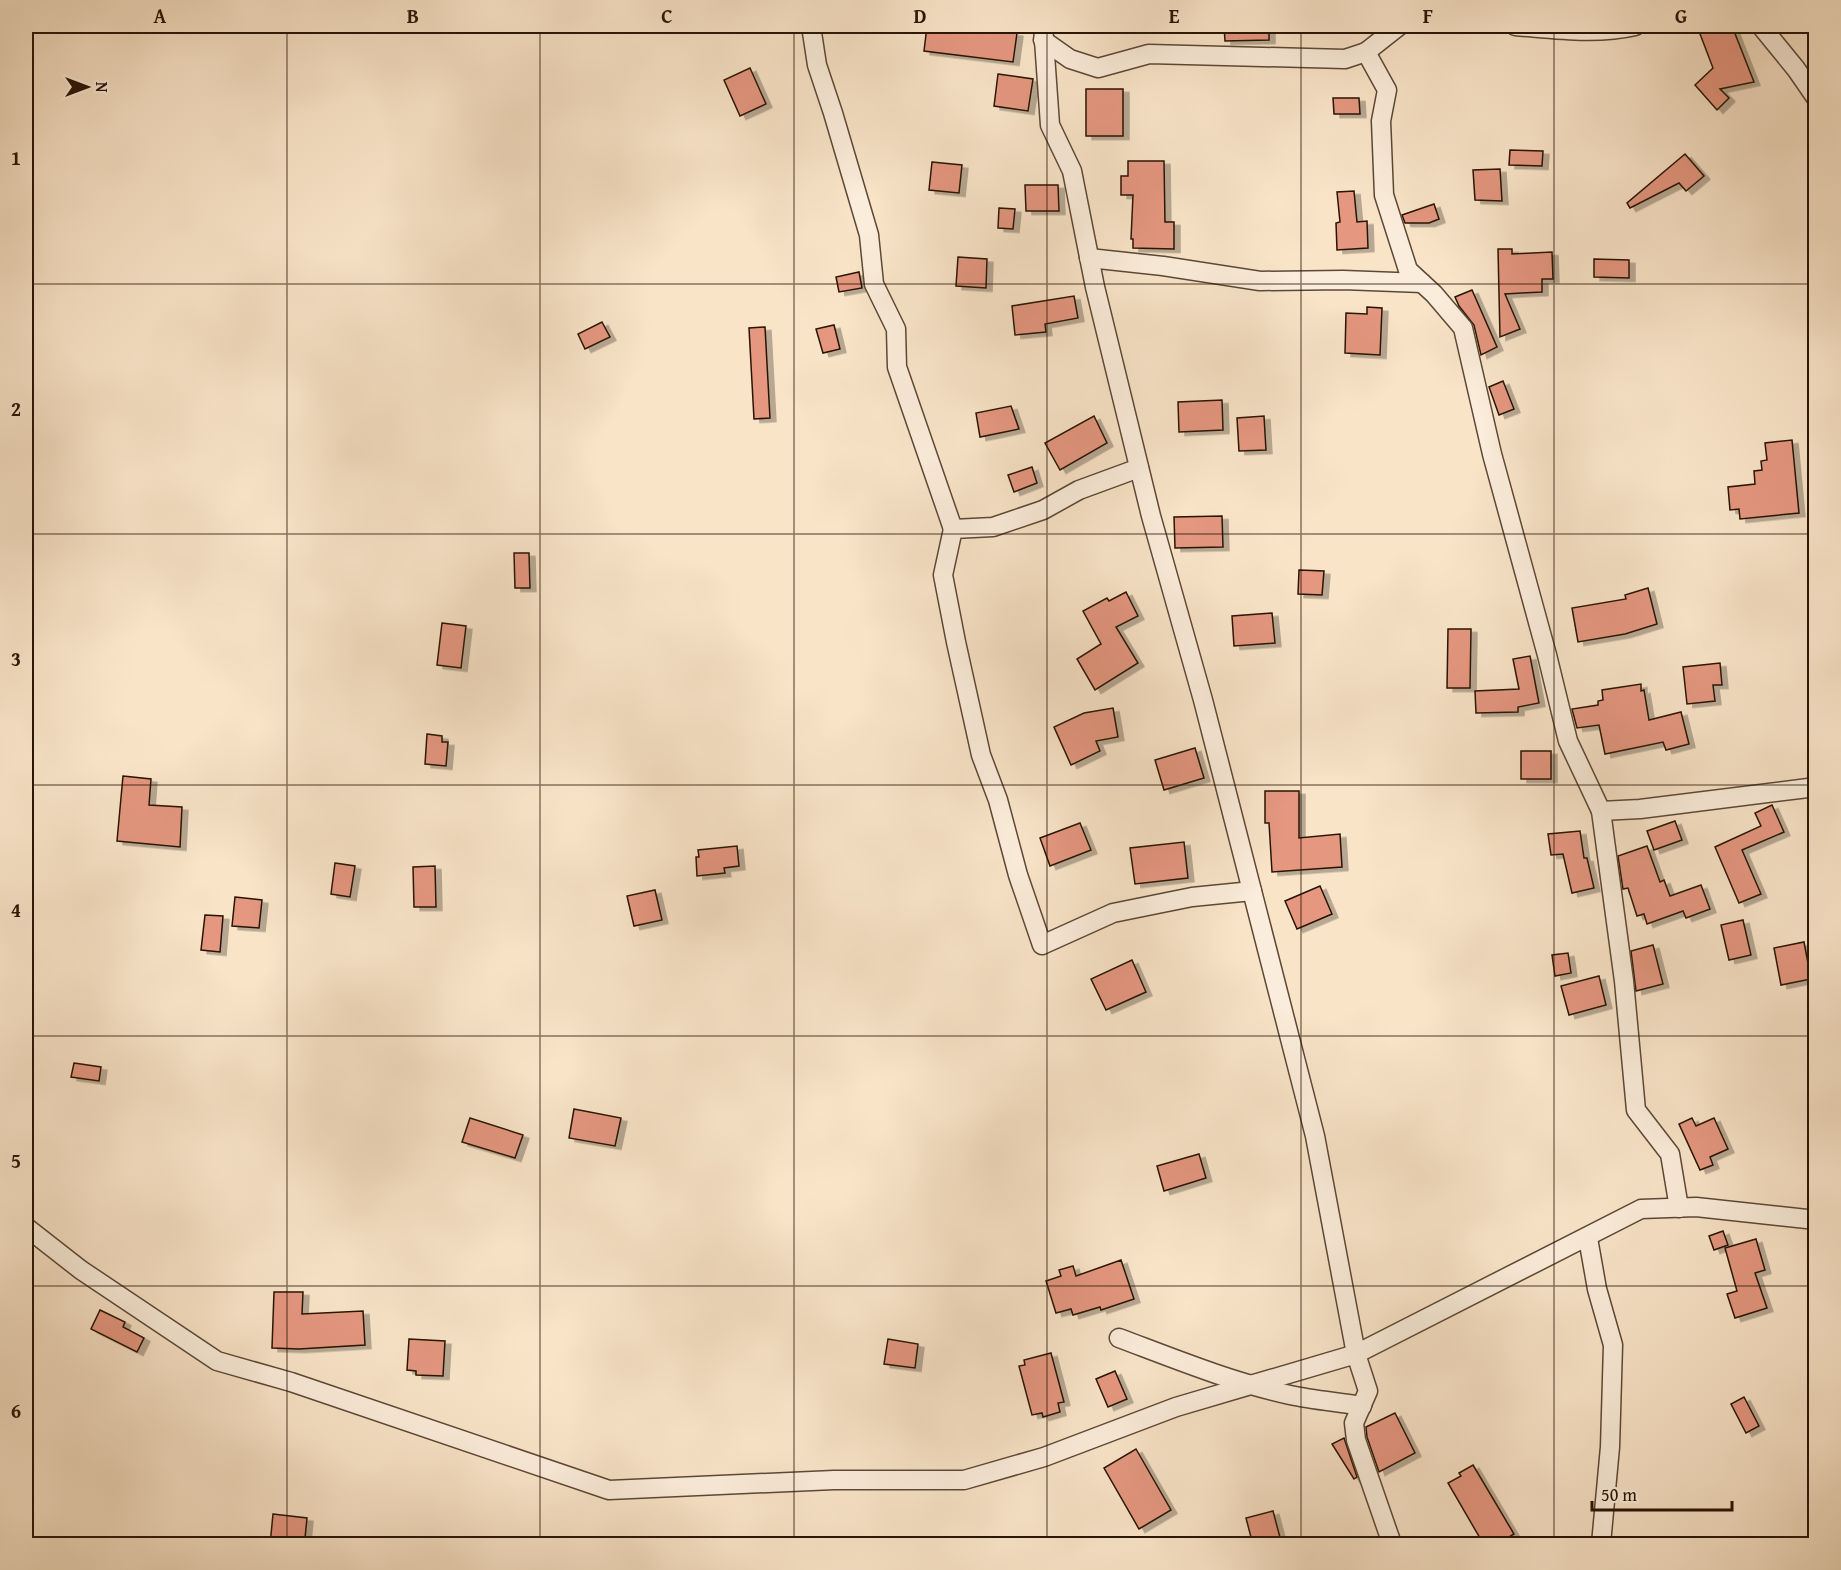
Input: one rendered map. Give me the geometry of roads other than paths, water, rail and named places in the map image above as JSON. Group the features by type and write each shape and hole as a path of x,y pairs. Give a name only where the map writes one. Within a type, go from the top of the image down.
{"street":[{"path":"811,26 817,65 869,235 874,285 896,329 897,367 953,529 942,575 981,755 998,800 1018,875 1042,945 1113,913 1192,897 1252,891"},
{"path":"1043,33 1070,59 1098,68 1149,54 1346,59 1366,52 1399,26"},
{"path":"1515,26 1561,30 1635,26"},
{"path":"1761,26 1796,69 1815,98"},
{"path":"1043,33 1050,125 1072,171 1089,258 1151,516 1203,700 1315,1136 1356,1354 1368,1391 1354,1423 1356,1440 1392,1545"},
{"path":"1366,52 1388,90 1381,121 1384,195 1408,270 1463,328 1492,454 1568,741 1601,811 1624,981 1636,1110 1670,1154 1679,1208"},
{"path":"1089,258 1163,266 1260,281 1343,280 1422,283"},
{"path":"953,529 993,527 1043,510 1079,490 1139,468"},
{"path":"1601,811 1640,809 1815,788"},
{"path":"26,1227 81,1270 217,1361 302,1386 609,1490 834,1480 964,1480 1044,1456 1176,1407 1356,1354 1588,1238 1641,1209 1696,1207 1815,1220"},
{"path":"1588,1238 1597,1289 1613,1345 1610,1447 1601,1545"},
{"path":"1119,1338 1185,1363 1290,1395 1362,1406"}]}
